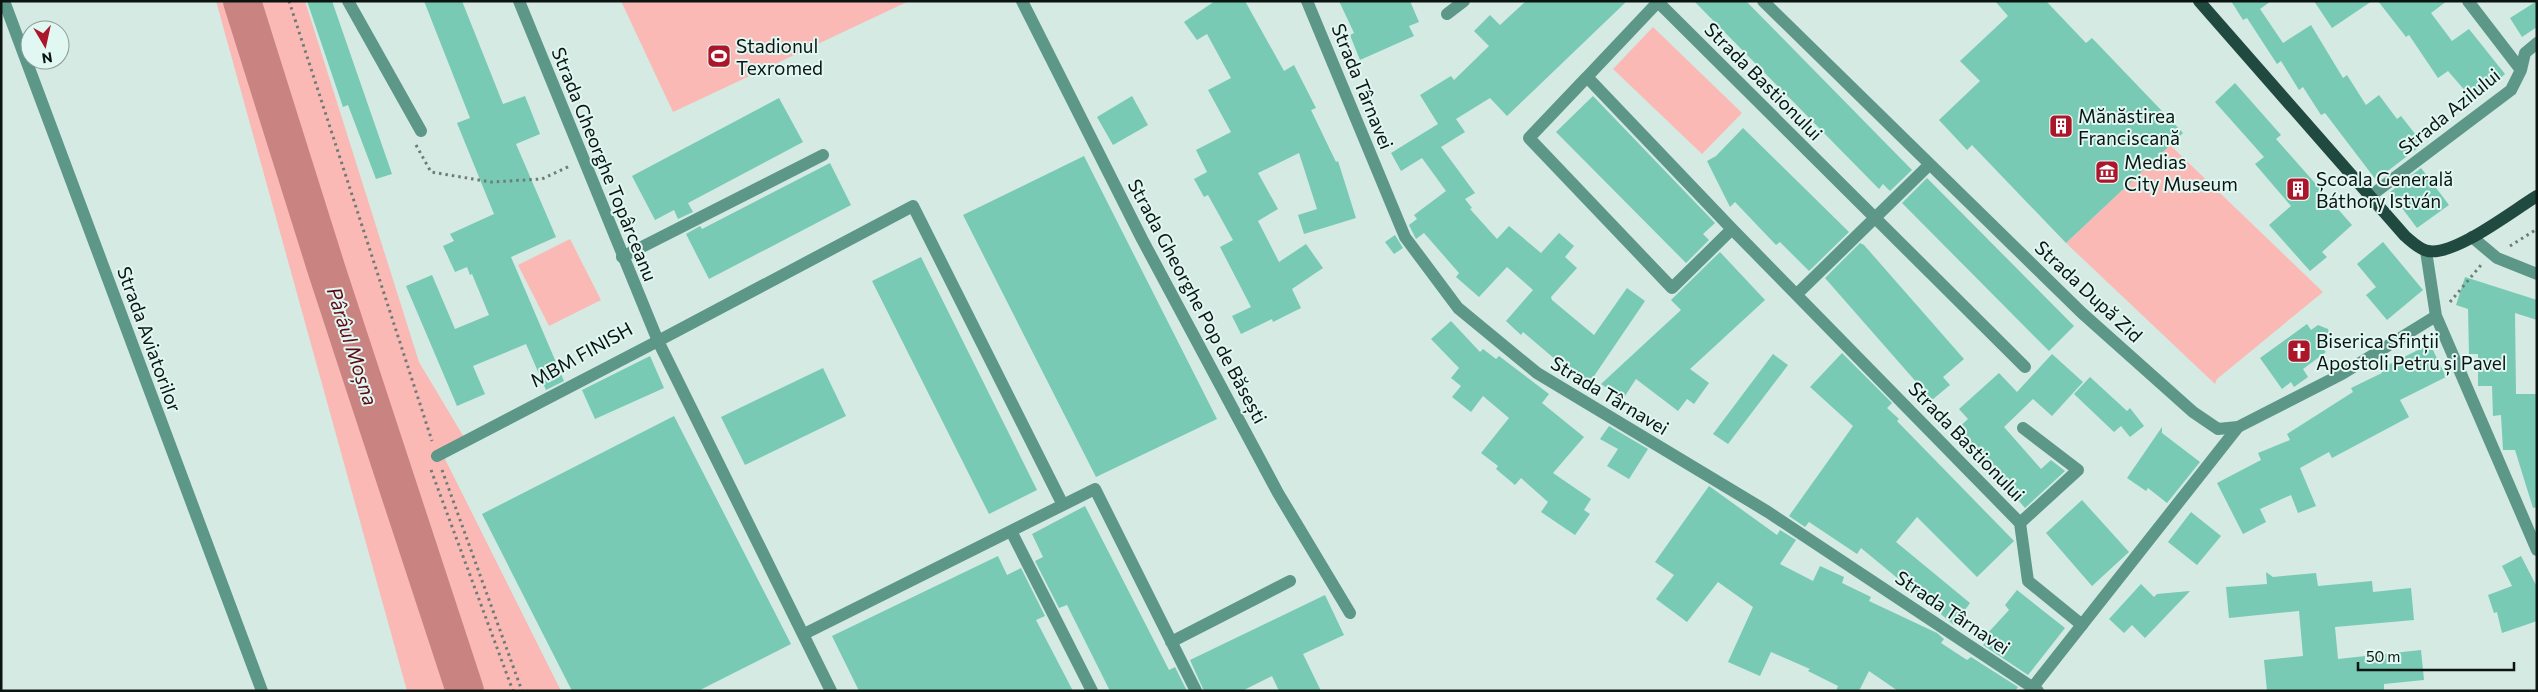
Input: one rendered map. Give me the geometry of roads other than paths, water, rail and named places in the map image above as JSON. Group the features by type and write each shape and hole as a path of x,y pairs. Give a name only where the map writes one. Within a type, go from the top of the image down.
{"main road":[{"path":"2199,1 2405,236 2426,251 2442,252 2458,246 2537,196"}],"street":[{"name":"Strada Aviatorilor","path":"4,1 262,691"},
{"path":"348,1 417,135"},
{"name":"Strada Gheorghe Topârceanu","path":"519,1 622,257 658,341 831,691"},
{"name":"Strada Gheorghe Pop de Băsești","path":"1022,1 1142,239 1237,413 1278,493 1350,613"},
{"path":"1030,16 1034,1"},
{"name":"Strada Târnavei","path":"1308,1 1405,237 1458,308 1537,373 1768,512 2035,689"},
{"path":"1447,14 1464,1"},
{"name":"Strada După Zid","path":"1763,1 2082,313 2193,412 2218,429 2238,427 2342,374 2440,312"},
{"path":"2468,1 2521,70"},
{"name":"Strada Bastionului","path":"1732,229 1672,288 1529,138 1658,2 2024,367"},
{"name":"Strada Azilului","path":"2369,196 2511,90 2521,70 2525,53 2537,43"},
{"name":"Strada Bastionului","path":"1587,77 1732,229 1798,294 2020,523 2028,581 2082,625"},
{"path":"622,257 823,154"},
{"path":"1798,294 1929,164"},
{"path":"433,459 912,206 1063,506"},
{"path":"2472,237 2498,258 2537,274"},
{"path":"2426,251 2440,312 2537,550"},
{"path":"2035,689 2082,625 2238,427"},
{"path":"2020,523 2078,470 2023,428"},
{"path":"804,634 1095,489 1196,691"},
{"path":"1011,531 1092,691"},
{"path":"1172,642 1290,581"}],"waterway":[{"name":"Pârâul Moșna","path":"242,1 327,271 465,691"}],"place":[{"name":"Stadionul Texromed","path":"719,56"},
{"name":"Mănăstirea Franciscană","path":"2061,126"},
{"name":"Medias City Museum","path":"2107,172"},
{"name":"Școala Generală Báthory István","path":"2298,189"},
{"name":"Biserica Sfinții Apostoli Petru și Pavel","path":"2299,351"}]}
